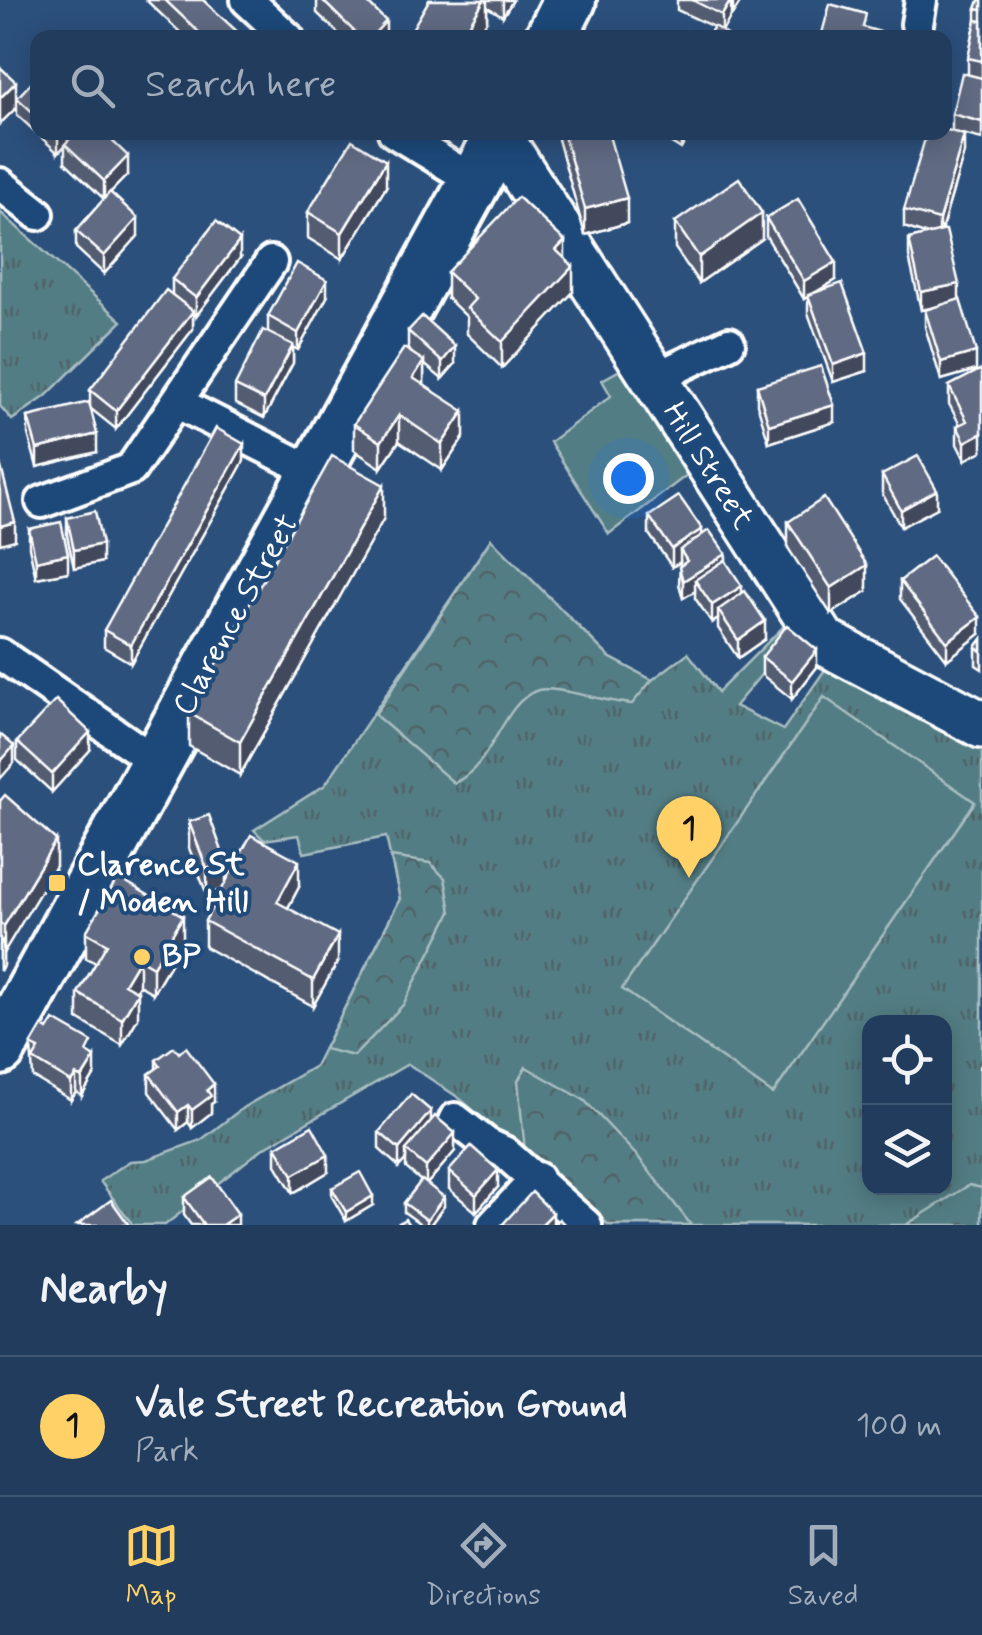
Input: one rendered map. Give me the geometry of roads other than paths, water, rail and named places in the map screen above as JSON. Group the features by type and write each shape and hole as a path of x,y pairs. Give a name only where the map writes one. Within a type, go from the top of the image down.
{"main road":[{"path":"555,30 570,0"},
{"name":"Clarence Street","path":"0,1049 498,140"}],"street":[{"path":"246,0 279,30"},
{"path":"407,140 473,180"},
{"name":"Hill Street","path":"504,140 653,380 823,641 982,725"},
{"path":"0,184 38,214"},
{"path":"42,502 131,470 271,262"},
{"path":"653,380 729,343"},
{"path":"178,403 314,472"},
{"path":"0,654 156,762"},
{"path":"455,1119 537,1178 586,1225"},
{"path":"493,1225 537,1178"}],"place":[{"name":"Vale Street Recreation Ground","path":"689,878"},
{"name":"Clarence St / Moden Hill","path":"57,883"},
{"name":"BP","path":"142,957"}]}
